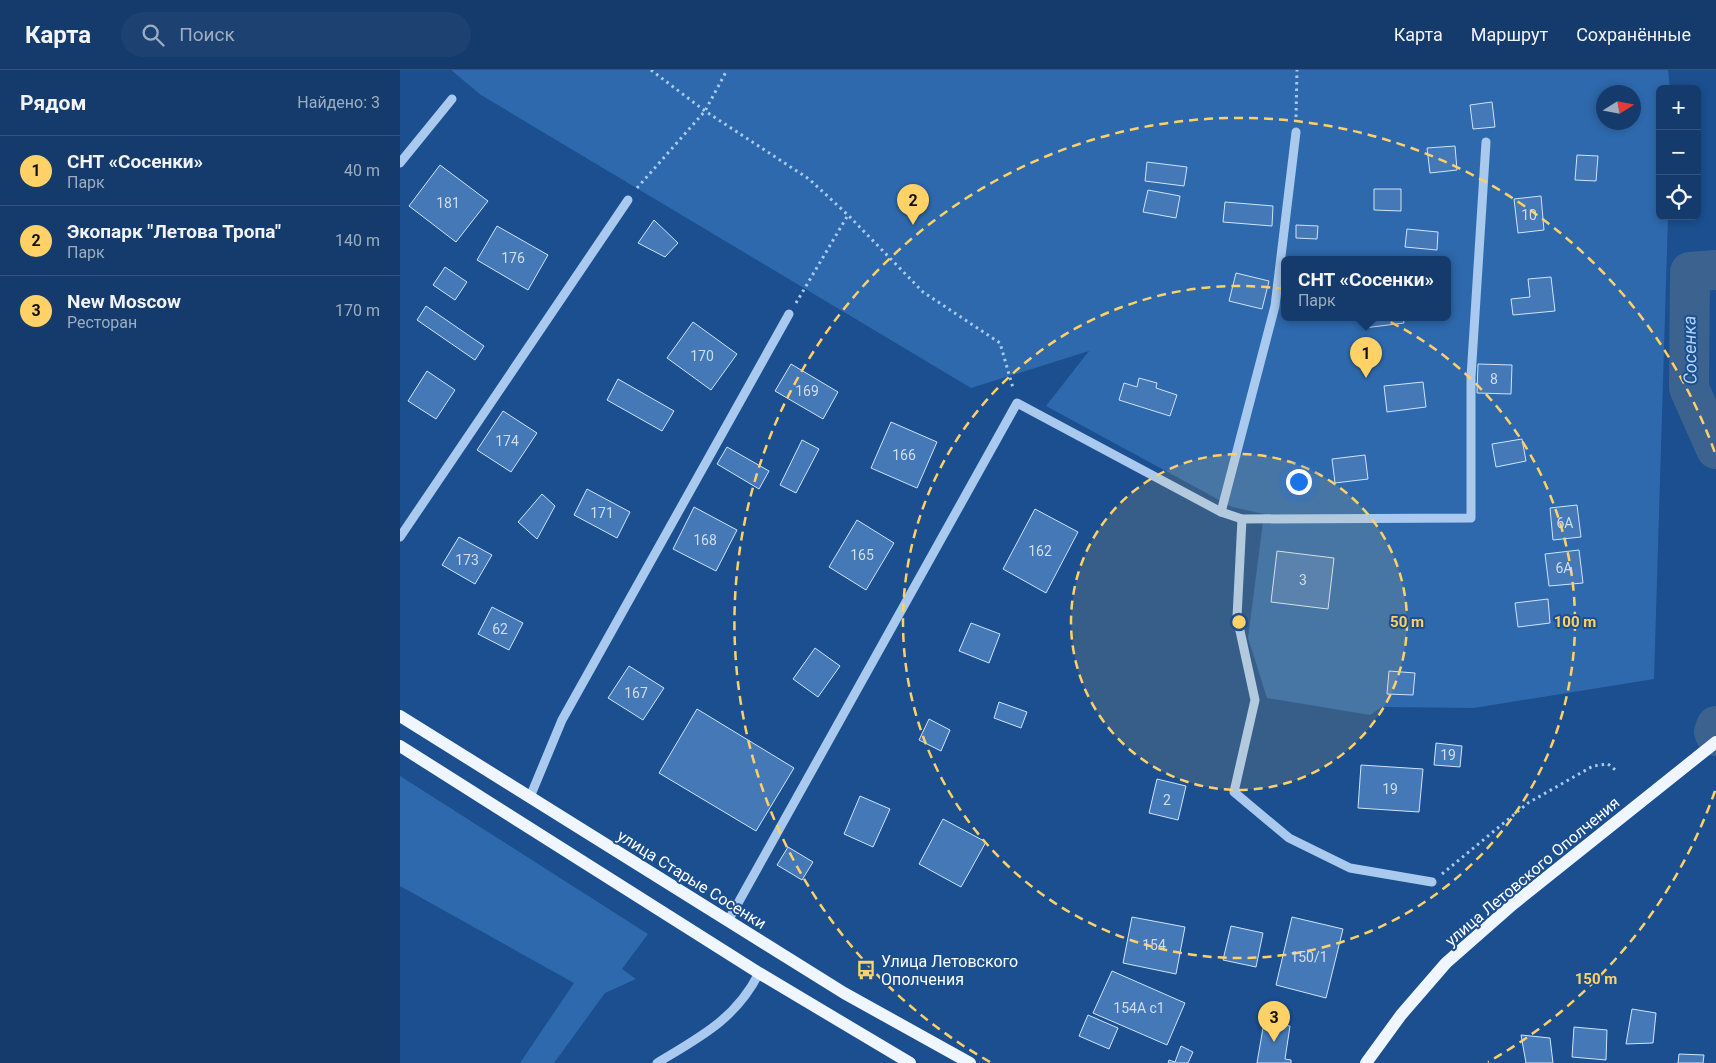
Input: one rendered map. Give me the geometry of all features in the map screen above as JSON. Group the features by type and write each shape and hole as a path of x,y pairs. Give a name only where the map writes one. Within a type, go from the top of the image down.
{"main road":[{"name":"улица Старые Сосенки","path":"400,716 844,993 970,1063"},
{"name":"улица Летовского Ополчения","path":"1366,1063 1401,1015 1446,963 1512,905 1716,742"},
{"path":"400,746 759,973 910,1063"}],"lane":[{"path":"400,163 452,99"},
{"path":"1281,256 1296,132"},
{"path":"728,921 1017,403 1221,512 1242,519 1471,518 1471,377 1486,142"},
{"path":"400,537 628,200"},
{"path":"1221,512 1275,306 1281,256"},
{"path":"530,797 562,720 789,314"},
{"path":"1242,519 1237,617 1255,700 1234,792 1289,838 1350,868 1432,882"},
{"path":"657,1063 709,1031 732,1012 748,994 759,973"}],"path":[{"path":"651,70 705,111 809,179 848,215 923,292 1000,343 1017,403"},
{"path":"628,200 705,111 727,70"},
{"path":"1296,132 1297,70"},
{"path":"789,314 848,215"},
{"path":"1432,882 1528,803 1593,766 1608,764 1618,772"}],"shaded area":[{"path":"451,70 1668,70 1670,85 1656,85 1656,220 1668,220 1654,679 1474,708 1382,707 1370,715 1267,698 1248,638 1264,514 1232,507 1046,406 1089,351 971,388 481,95"},
{"path":"400,776 648,934 622,969 636,979 605,993 554,1063 520,1063 574,983 400,886"}],"building":[{"path":"1492,102 1495,127 1473,129 1470,105"},
{"path":"1455,146 1457,170 1430,173 1427,148"},
{"path":"1577,155 1598,156 1596,181 1575,180"},
{"path":"1147,162 1187,167 1184,186 1145,181"},
{"path":"440,165 488,201 456,242 409,206"},
{"path":"1374,189 1401,189 1401,211 1374,210"},
{"path":"1148,190 1180,196 1176,218 1143,212"},
{"path":"1541,196 1544,230 1518,233 1514,199"},
{"path":"1225,202 1273,206 1272,226 1223,222"},
{"path":"654,220 678,243 665,257 638,243"},
{"path":"1296,225 1318,226 1317,239 1296,238"},
{"path":"497,226 548,255 528,290 477,260"},
{"path":"1407,229 1438,232 1437,250 1405,247"},
{"path":"445,267 467,282 455,300 433,285"},
{"path":"1236,273 1269,281 1262,309 1229,301"},
{"path":"1551,277 1555,311 1513,315 1511,299 1530,297 1528,279"},
{"path":"426,306 484,346 475,360 417,320"},
{"path":"1363,321 1404,321 1404,323 1364,328"},
{"path":"693,322 737,354 711,390 667,358"},
{"path":"791,364 838,392 823,419 775,391"},
{"path":"1478,364 1512,365 1511,394 1477,393"},
{"path":"427,371 455,390 436,419 408,401"},
{"path":"1139,378 1157,383 1156,388 1177,395 1170,416 1119,400 1124,383 1137,387"},
{"path":"618,379 674,411 662,431 607,400"},
{"path":"1423,382 1426,407 1387,412 1384,386"},
{"path":"503,411 537,433 511,472 477,450"},
{"path":"891,422 937,442 917,488 871,468"},
{"path":"1522,439 1526,461 1496,467 1492,444"},
{"path":"802,440 819,449 796,493 780,485"},
{"path":"727,447 769,471 759,489 717,464"},
{"path":"1365,455 1368,479 1335,483 1332,459"},
{"path":"587,489 630,512 617,538 574,515"},
{"path":"542,494 555,506 537,539 518,522"},
{"path":"1577,505 1581,537 1553,540 1550,508"},
{"path":"694,507 737,530 716,571 673,549"},
{"path":"1035,509 1078,532 1046,593 1003,569"},
{"path":"857,520 894,543 866,590 829,567"},
{"path":"459,537 492,555 475,584 442,565"},
{"path":"1579,550 1583,583 1549,586 1545,554"},
{"path":"1277,551 1334,558 1328,609 1271,602"},
{"path":"1548,599 1550,623 1518,627 1515,603"},
{"path":"492,607 523,623 509,650 478,634"},
{"path":"971,623 1000,634 989,663 959,651"},
{"path":"815,648 840,666 818,697 793,679"},
{"path":"629,666 664,688 643,720 608,698"},
{"path":"1389,671 1415,673 1413,695 1387,694"},
{"path":"999,702 1027,712 1021,728 994,718"},
{"path":"697,709 794,768 756,831 659,773"},
{"path":"929,719 950,730 941,751 919,740"},
{"path":"1436,743 1462,746 1460,767 1434,765"},
{"path":"1361,765 1423,769 1419,812 1358,808"},
{"path":"1157,779 1186,786 1178,820 1149,813"},
{"path":"860,796 890,809 873,847 844,834"},
{"path":"943,819 986,842 961,887 919,864"},
{"path":"788,847 813,862 802,880 777,865"},
{"path":"1132,917 1185,927 1176,974 1123,963"},
{"path":"1292,917 1343,929 1326,998 1276,985"},
{"path":"1231,926 1263,933 1256,967 1223,960"},
{"path":"1112,971 1185,1003 1167,1045 1093,1013"},
{"path":"1632,1009 1656,1013 1653,1043 1626,1044"},
{"path":"1088,1015 1118,1028 1109,1049 1079,1036"},
{"path":"1264,1022 1290,1026 1285,1059 1291,1060 1291,1063 1257,1063"},
{"path":"1574,1027 1607,1030 1606,1060 1572,1057"},
{"path":"1521,1035 1550,1038 1553,1063 1526,1063"},
{"path":"1181,1046 1193,1052 1188,1063 1168,1063 1169,1060 1175,1062"},
{"path":"1679,1054 1704,1055 1703,1063 1678,1063"}],"waterway":[{"name":"Сосенка","path":"1716,270 1690,272 1689,388 1716,449"},
{"name":"Сосенка","path":"1716,726 1714,732 1716,736"}],"place":[{"name":"Экопарк \"Летова Тропа\"","path":"913,225"},
{"name":"СНТ «Сосенки»","path":"1366,378"},
{"name":"Улица Летовского Ополчения","path":"866,970"},
{"name":"New Moscow","path":"1274,1042"}]}
